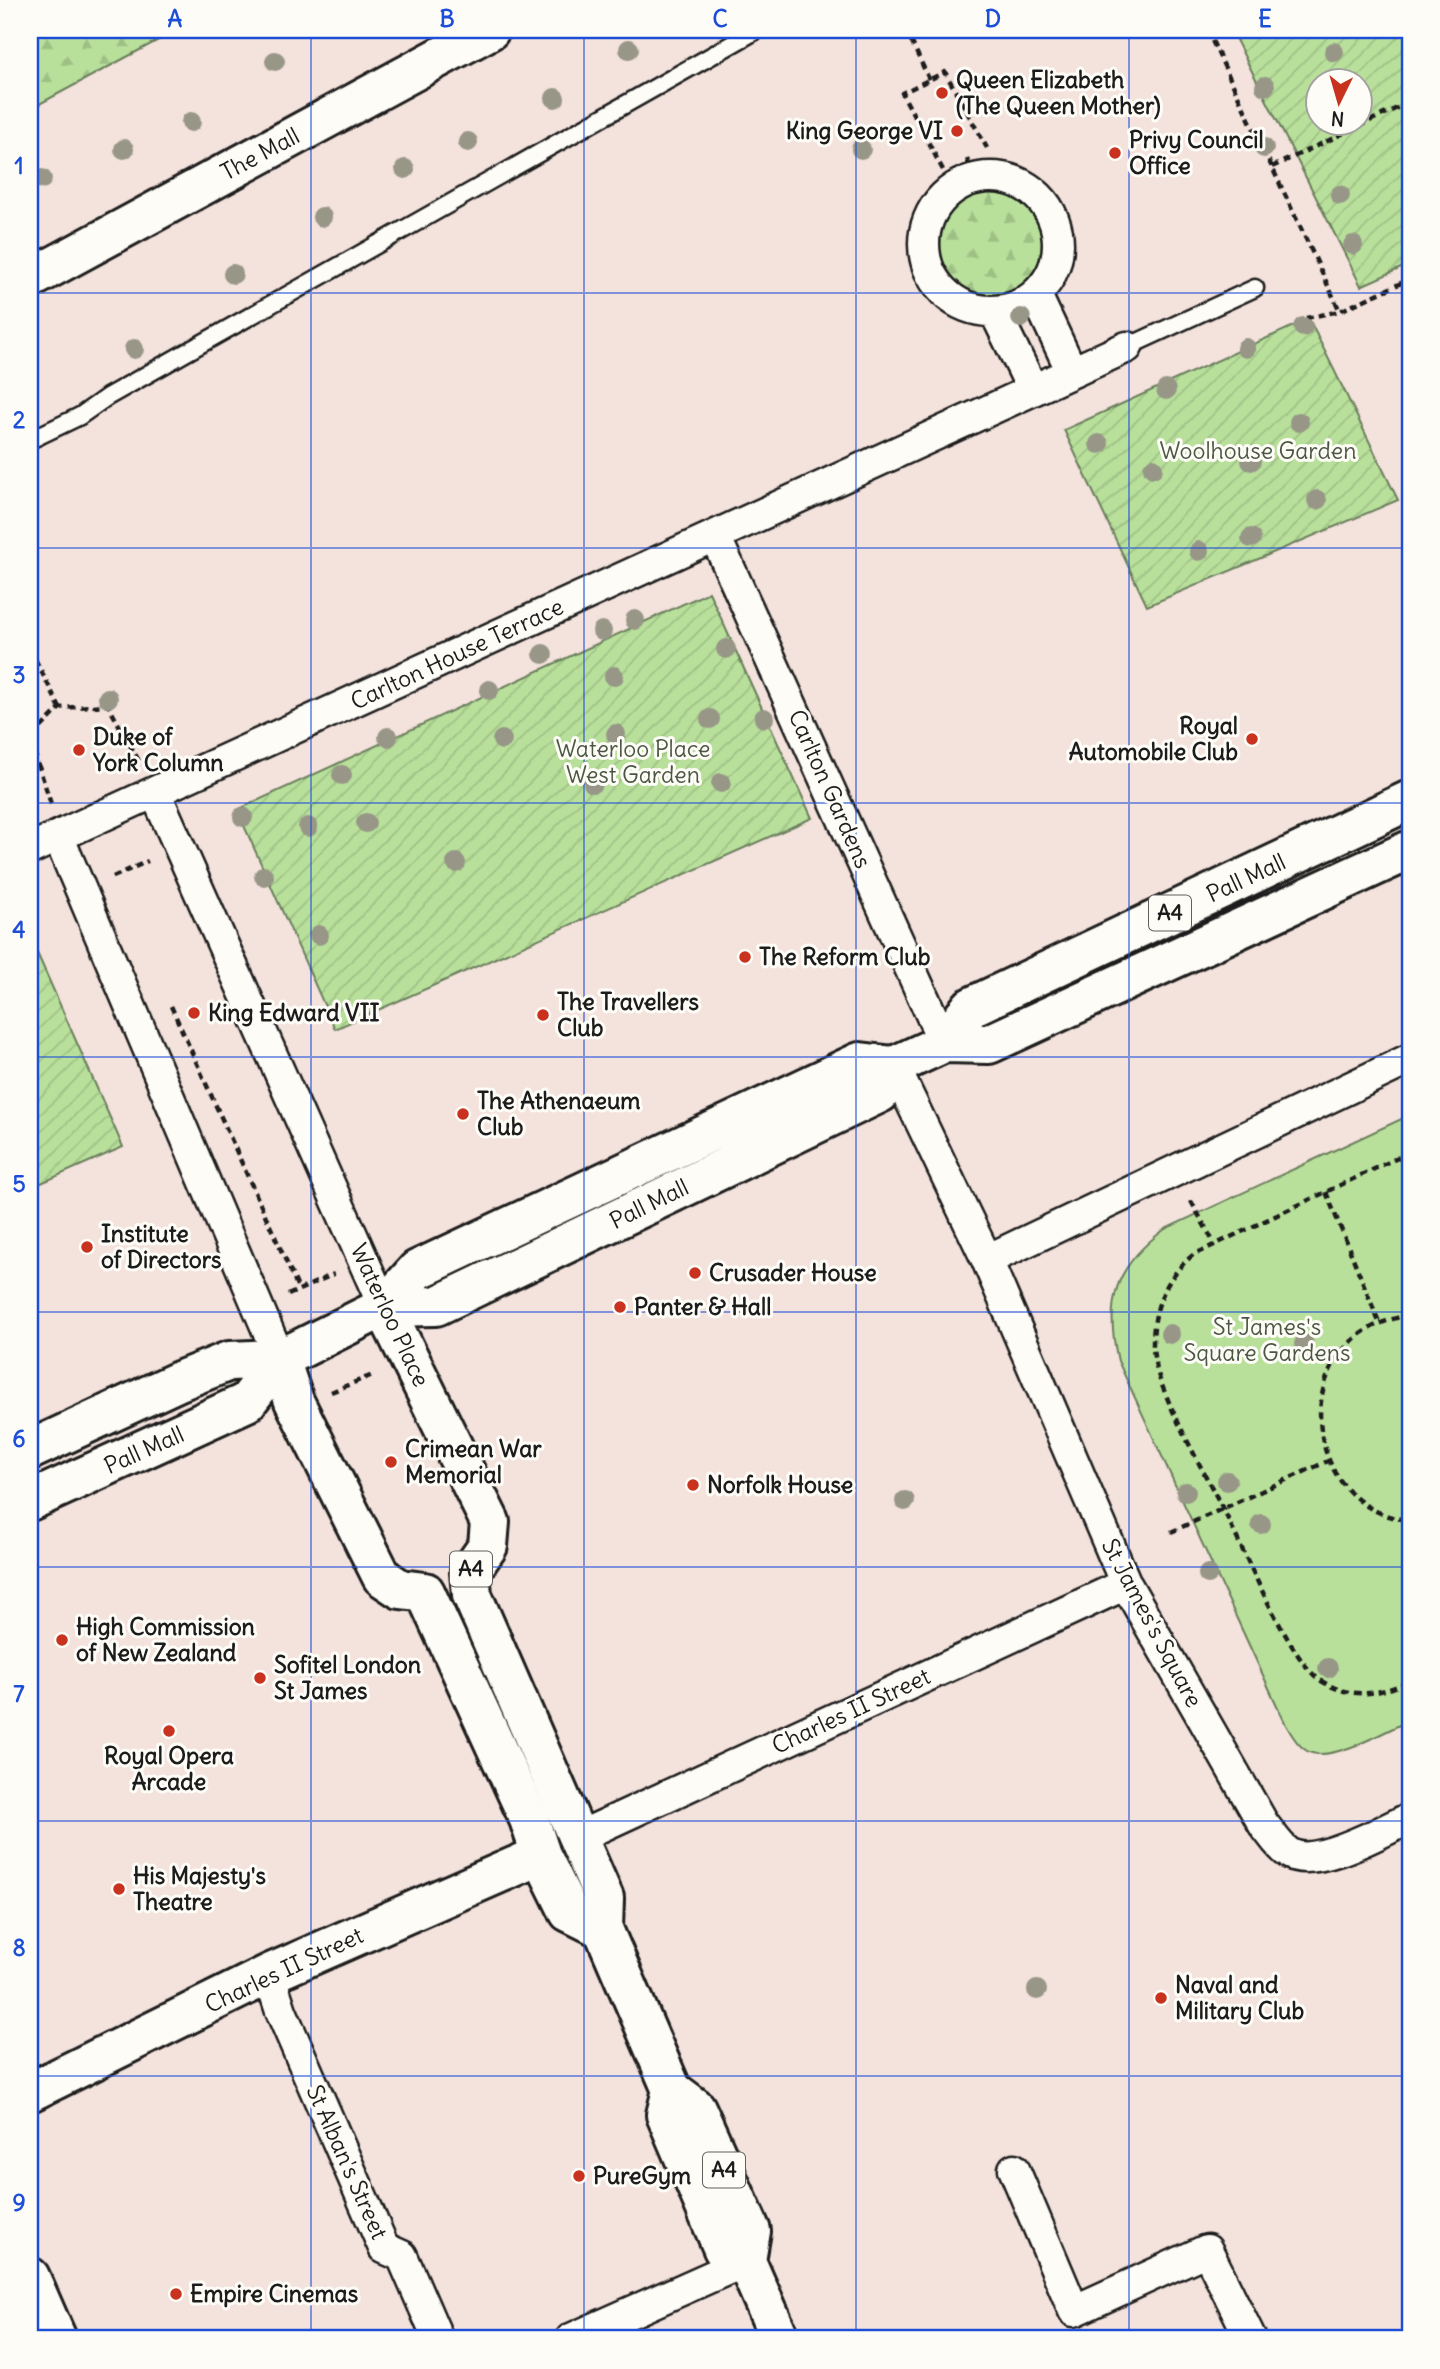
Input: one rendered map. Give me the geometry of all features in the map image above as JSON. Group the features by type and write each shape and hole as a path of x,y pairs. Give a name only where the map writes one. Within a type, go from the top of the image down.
{"main road":[{"name":"The Mall","path":"30,279 490,30"},
{"name":"Pall Mall","path":"944,1043 971,1007 1410,800"},
{"name":"Pall Mall","path":"30,1450 179,1381 229,1362 280,1359 384,1307 436,1306 880,1093 894,1066 944,1043 989,1044 1410,850"},
{"name":"Waterloo Place","path":"384,1307 490,1522 488,1546 470,1572"},
{"name":"Pall Mall","path":"30,1501 247,1402 280,1359"},
{"path":"280,1359 294,1401 382,1577 400,1588 425,1592 470,1572"},
{"name":"A4","path":"470,1572 472,1595 604,1898 603,1929 672,2090 666,2115 723,2249 746,2261 780,2339"},
{"path":"425,1592 529,1819 541,1855 569,1912 603,1929"},
{"name":"Charles II Street","path":"30,2092 269,1974 541,1855"},
{"path":"30,2277 57,2339"}],"street":[{"path":"970,168 1020,182 1038,195 1052,213 1058,234 1058,257 1050,278 1036,295 1017,306 995,312 973,309 953,300 937,284 927,265 923,243 928,221 939,201 970,168"},
{"path":"1036,295 1072,372"},
{"path":"995,312 1032,390 1127,347"},
{"name":"Carlton House Terrace","path":"30,849 1032,390"},
{"name":"Carlton Gardens","path":"715,536 944,1043"},
{"name":"Waterloo Place","path":"155,792 384,1307"},
{"path":"58,836 280,1359"},
{"path":"987,1260 1410,1059"},
{"name":"St James's Square","path":"894,1066 987,1260 1126,1584 1264,1825 1289,1854 1312,1859 1410,1818"},
{"name":"Charles II Street","path":"576,1838 1126,1584"},
{"name":"St Alban's Street","path":"269,1974 281,2011 384,2248 402,2256 438,2339"},
{"path":"1014,2169 1074,2311 1207,2250 1251,2339"},
{"path":"571,2339 746,2261"}],"lane":[{"path":"30,440 80,416 107,397 757,30"},
{"path":"1127,347 1255,288"}],"path":[{"path":"906,30 929,79"},
{"path":"1206,30 1340,311"},
{"path":"943,170 902,93 929,79 946,72 987,148"},
{"path":"1272,167 1410,102"},
{"path":"1306,318 1340,311 1410,279"},
{"path":"30,649 60,708"},
{"path":"51,806 30,739 60,708 108,705 155,792"},
{"path":"118,888 113,876 146,862"},
{"path":"169,1001 299,1290"},
{"path":"1410,1152 1214,1243 1176,1268 1166,1284 1156,1312 1153,1344 1160,1379 1222,1508 1293,1644 1317,1678 1345,1693 1362,1695 1388,1691 1410,1681"},
{"path":"1177,1170 1214,1243"},
{"path":"1326,1192 1379,1322"},
{"path":"286,1296 338,1272"},
{"path":"1410,1314 1379,1322 1352,1341 1332,1367 1320,1397 1319,1430 1328,1461 1346,1488 1370,1508 1410,1520"},
{"path":"324,1395 386,1369"},
{"path":"1171,1532 1328,1461"}],"green space":[{"path":"30,30 177,30 30,109"},
{"path":"1231,30 1410,30 1410,264 1361,286"},
{"path":"991,192 1011,196 1028,207 1039,224 1043,244 1039,264 1028,281 1011,292 991,296 971,292 954,281 943,264 939,244 943,224 954,207 971,196"},
{"name":"Woolhouse Garden","path":"1309,319 1398,500 1147,606 1064,430"},
{"name":"Waterloo Place West Garden","path":"709,592 812,818 335,1029 237,810"},
{"path":"30,937 123,1147 30,1188"},
{"name":"St James's Square Gardens","path":"1410,1115 1410,1720 1348,1748 1322,1754 1312,1753 1300,1745 1286,1725 1118,1361 1112,1320 1114,1303 1124,1271 1148,1243 1165,1229"}],"place":[{"name":"Queen Elizabeth (The Queen Mother)","path":"942,93"},
{"name":"King George VI","path":"957,131"},
{"name":"Privy Council Office","path":"1115,153"},
{"name":"Royal Automobile Club","path":"1252,739"},
{"name":"Duke of York Column","path":"79,750"},
{"name":"The Reform Club","path":"745,957"},
{"name":"King Edward VII","path":"194,1013"},
{"name":"The Travellers Club","path":"543,1015"},
{"name":"The Athenaeum Club","path":"463,1114"},
{"name":"Institute of Directors","path":"87,1247"},
{"name":"Crusader House","path":"695,1273"},
{"name":"Panter & Hall","path":"620,1307"},
{"name":"Crimean War Memorial","path":"391,1462"},
{"name":"Norfolk House","path":"693,1485"},
{"name":"High Commission of New Zealand","path":"62,1640"},
{"name":"Sofitel London St James","path":"260,1678"},
{"name":"Royal Opera Arcade","path":"169,1731"},
{"name":"His Majesty's Theatre","path":"119,1889"},
{"name":"Naval and Military Club","path":"1161,1998"},
{"name":"PureGym","path":"579,2176"},
{"name":"Empire Cinemas","path":"176,2294"}]}
